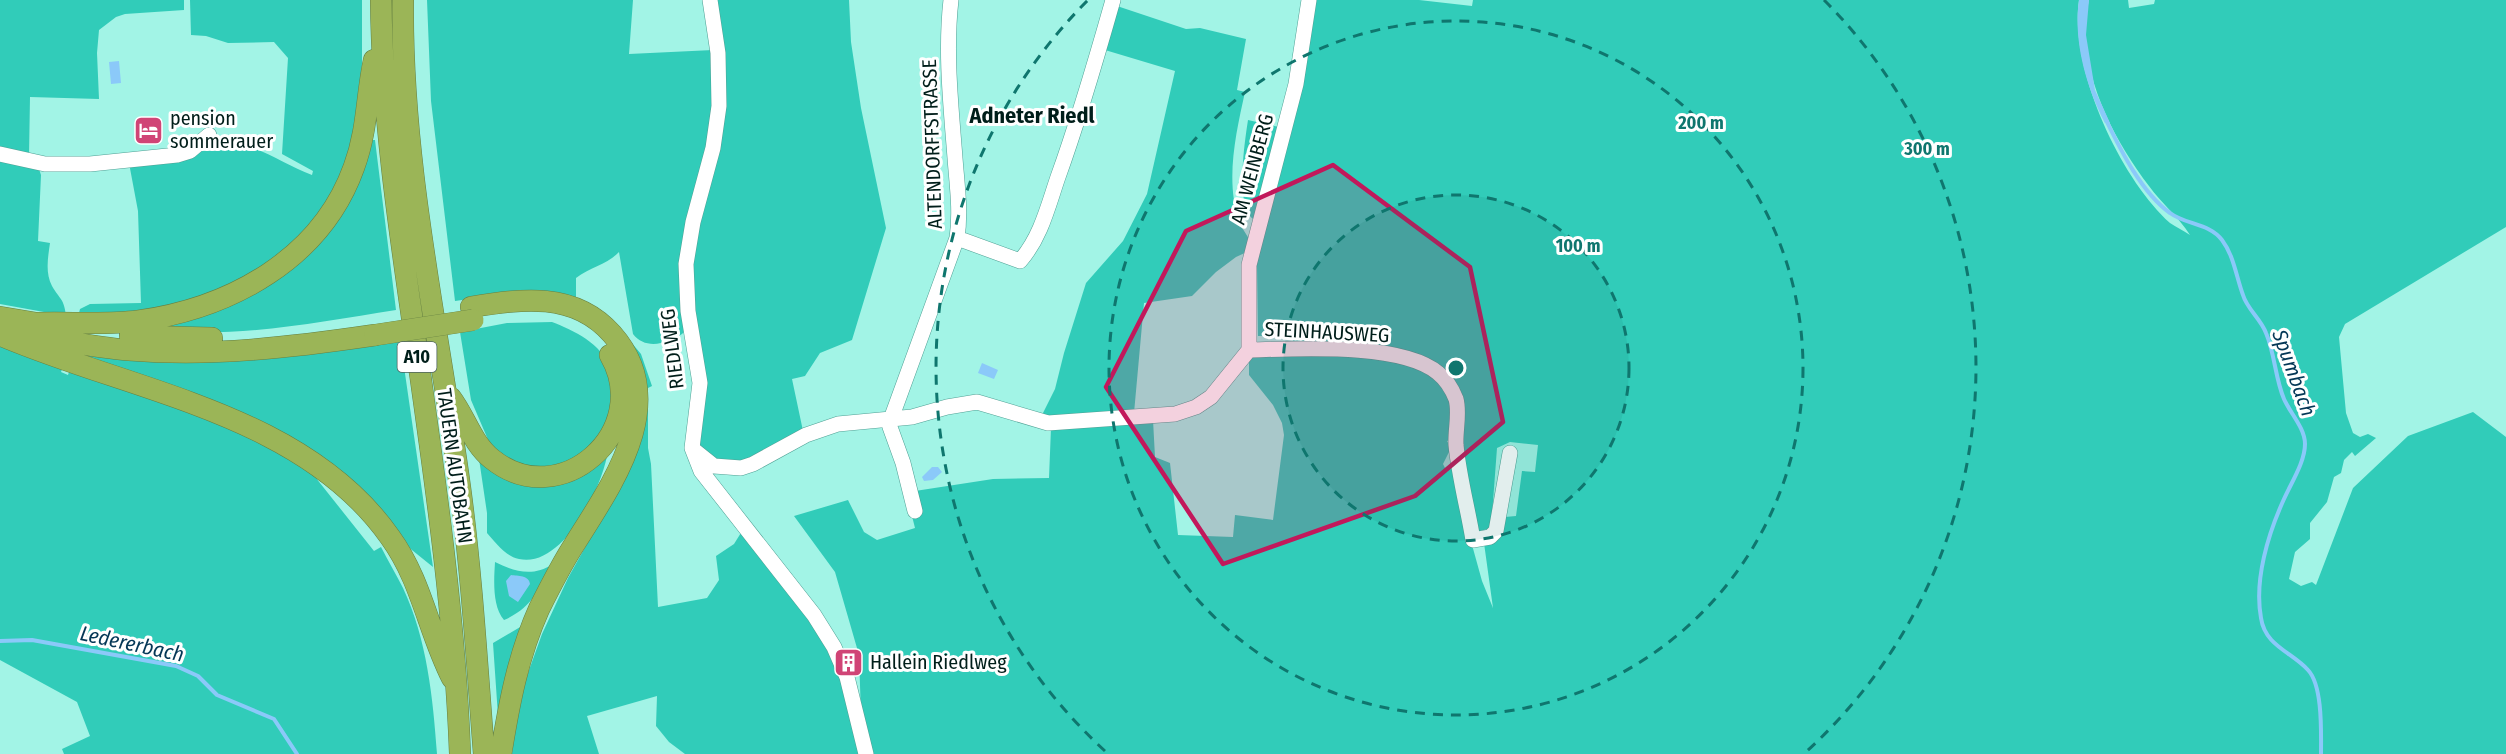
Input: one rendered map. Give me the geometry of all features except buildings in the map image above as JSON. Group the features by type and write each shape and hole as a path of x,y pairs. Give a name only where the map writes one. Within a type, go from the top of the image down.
{"highway":[{"name":"TAUERN AUTOBAHN","path":"381,0 387,122 395,204 446,565 458,689 460,754"},
{"name":"TAUERN AUTOBAHN","path":"403,0 409,123 418,217 460,488 473,607 484,754"},
{"path":"38,323 136,321 169,316 230,296 276,270 296,254 330,215 354,168 365,127 371,74 381,24"},
{"path":"472,313 512,300 539,300 571,305 587,313 606,327 621,347 632,369 636,397 633,433 619,469 563,563 530,632 512,689 501,754"},
{"path":"0,334 25,334 126,350 209,353 309,345 375,328 472,313 530,313 554,316 583,327 598,339 615,363 622,394 616,425 609,440 584,464 554,476 524,474 508,469 493,459 481,448 470,432 459,408 445,391"},
{"path":"0,317 86,333 214,338 313,330 375,328"},
{"path":"0,334 24,345 147,386 228,418 287,447 324,471 366,507 402,554 422,597 439,653 458,689"}],"street":[{"name":"RIEDLWEG","path":"692,448 700,383 688,311 686,264 693,222 717,129 720,81 710,0"},
{"name":"ALTENDORFFSTRASSE","path":"891,419 957,237 960,219 949,22 951,0"},
{"path":"957,237 1010,259 1020,261 1027,253 1040,231 1085,100 1113,0"},
{"name":"AM WEINBERG","path":"1249,350 1249,265 1296,84 1310,0"},
{"path":"0,154 45,164 90,164 177,155 190,151 209,135"},
{"name":"STEINHAUSWEG","path":"692,448 714,466 741,468 753,464 806,435 838,423 912,417 947,407 977,402 1048,423 1175,414 1196,407 1211,398 1249,350 1356,351 1400,357 1418,362 1437,372 1449,383 1457,402 1456,444 1473,540 1490,537 1496,531 1510,453"},
{"path":"891,419 890,428 903,463 915,511"},
{"path":"692,448 701,471 814,615 834,647 847,677 866,754"}],"highlighted area":[{"path":"1333,165 1470,267 1503,422 1415,496 1223,564 1106,387 1186,231"}],"green space":[{"path":"0,0 184,0 184,10 125,14 116,17 99,30 97,53 99,99 30,97 29,156 0,149"},
{"path":"190,0 362,0 362,64 358,121 344,174 326,208 275,259 235,285 161,309 78,317 80,309 90,304 141,303 138,211 129,163 218,140 255,149 312,175 313,171 282,154 288,58 274,42 228,43 206,36 191,35"},
{"path":"427,0 633,0 629,54 713,50 717,84 699,188 685,331 682,334 663,343 650,344 633,334 619,252 576,278 576,301 519,292 455,301 431,101"},
{"path":"715,0 849,0 851,42 861,108 886,228 852,340 820,353 805,376 792,379 803,431 755,459 720,463 700,450 689,263 713,163"},
{"path":"1312,0 1419,0 1472,6 1473,0 2079,0 2078,27 2082,57 2090,89 2102,120 2133,179 2151,203 2170,223 2190,235 2135,166 2109,122 2091,74 2086,24 2089,0 2128,0 2129,8 2154,4 2155,0 2506,0 2506,227 2345,324 2339,337 2346,413 2353,433 2360,437 2368,434 2376,438 2355,456 2352,452 2344,460 2341,473 2334,477 2327,502 2310,523 2310,539 2295,552 2289,579 2301,586 2312,582 2316,585 2353,488 2408,436 2473,412 2506,437 2506,754 869,754 861,715 859,655 835,572 794,516 848,500 864,532 877,540 915,528 911,512 920,509 915,491 993,479 1049,478 1051,428 1153,420 1155,457 1170,463 1178,535 1233,537 1235,515 1273,520 1284,435 1282,423 1273,405 1249,375 1249,354 1367,355 1391,358 1432,372 1446,387 1453,412 1454,421 1447,442 1453,444 1443,464 1447,472 1461,443 1461,410 1456,388 1442,370 1424,360 1403,353 1356,347 1293,345 1293,335 1258,336 1257,265 1253,265 1279,166","holes":["1510,442 1538,445 1535,472 1522,471 1516,516 1505,517 1484,543 1493,608 1482,581 1469,534 1491,528 1497,448"]},
{"path":"1117,6 1186,29 1200,28 1246,39 1237,90 1245,92 1235,140 1232,173 1235,205 1240,224 1250,241 1249,251 1236,257 1216,272 1192,296 1144,303 1134,413 1041,417 1055,389 1086,283 1123,241 1147,194 1175,71 1105,50"},
{"path":"1248,120 1283,128 1255,220 1249,214 1243,190 1243,158"},
{"path":"370,140 375,140 396,310 290,326 237,331 179,332 143,326 282,273"},
{"path":"0,158 39,169 41,175 38,241 50,243 48,276 63,302 66,316 0,304"},
{"path":"552,322 586,339 606,359 611,380 611,420 581,458 549,468 513,464 492,449 471,400 460,332 507,323"},
{"path":"625,335 641,354 652,386 648,388 648,448 651,464 658,607 707,598 719,580 716,556 734,544 744,528 833,652 863,754 685,754 669,742 656,726 657,696 587,716 599,754 512,754 516,716 524,684 542,634 568,578 625,476"},
{"path":"400,339 433,567 402,542 333,469 82,356 80,352"},
{"path":"0,346 63,367 61,372 68,375 70,369 99,377 248,436 312,473 374,551 381,547 403,588 418,628 428,669 437,754 64,754 62,749 90,736 77,702 0,660"},
{"path":"608,450 599,483 590,503 565,538 551,551 535,559 519,559 505,552 487,533 487,513 478,452 533,481"},
{"path":"495,562 524,572 538,571 553,564 539,590 528,604 504,620 497,607 494,584"},
{"path":"527,623 498,716 493,643"}],"water":[{"path":"2079,0 2089,0 2086,35 2095,90 2110,123 2105,123 2087,79 2078,31"},
{"path":"119,61 121,83 111,84 109,62"},
{"path":"982,363 998,370 994,379 978,373"},
{"path":"932,467 938,467 942,472 933,480 924,481 922,477"},
{"path":"511,575 525,577 530,584 518,602 509,596 506,581"}],"waterway":[{"name":"Spumbach","path":"2106,120 2133,171 2160,205 2176,217 2211,230 2226,246 2245,300 2266,333 2284,399 2303,432 2305,444 2303,458 2278,513 2264,557 2259,603 2264,628 2273,642 2302,664 2313,677 2319,698 2321,754"},
{"name":"Ledererbach","path":"0,641 32,640 176,666 198,676 217,695 274,719 297,754"}],"place":[{"name":"pension sommerauer","path":"149,130"},
{"name":"Hallein Riedlweg","path":"849,662"}],"district":[{"name":"Adneter Riedl","path":"1032,115"}]}
